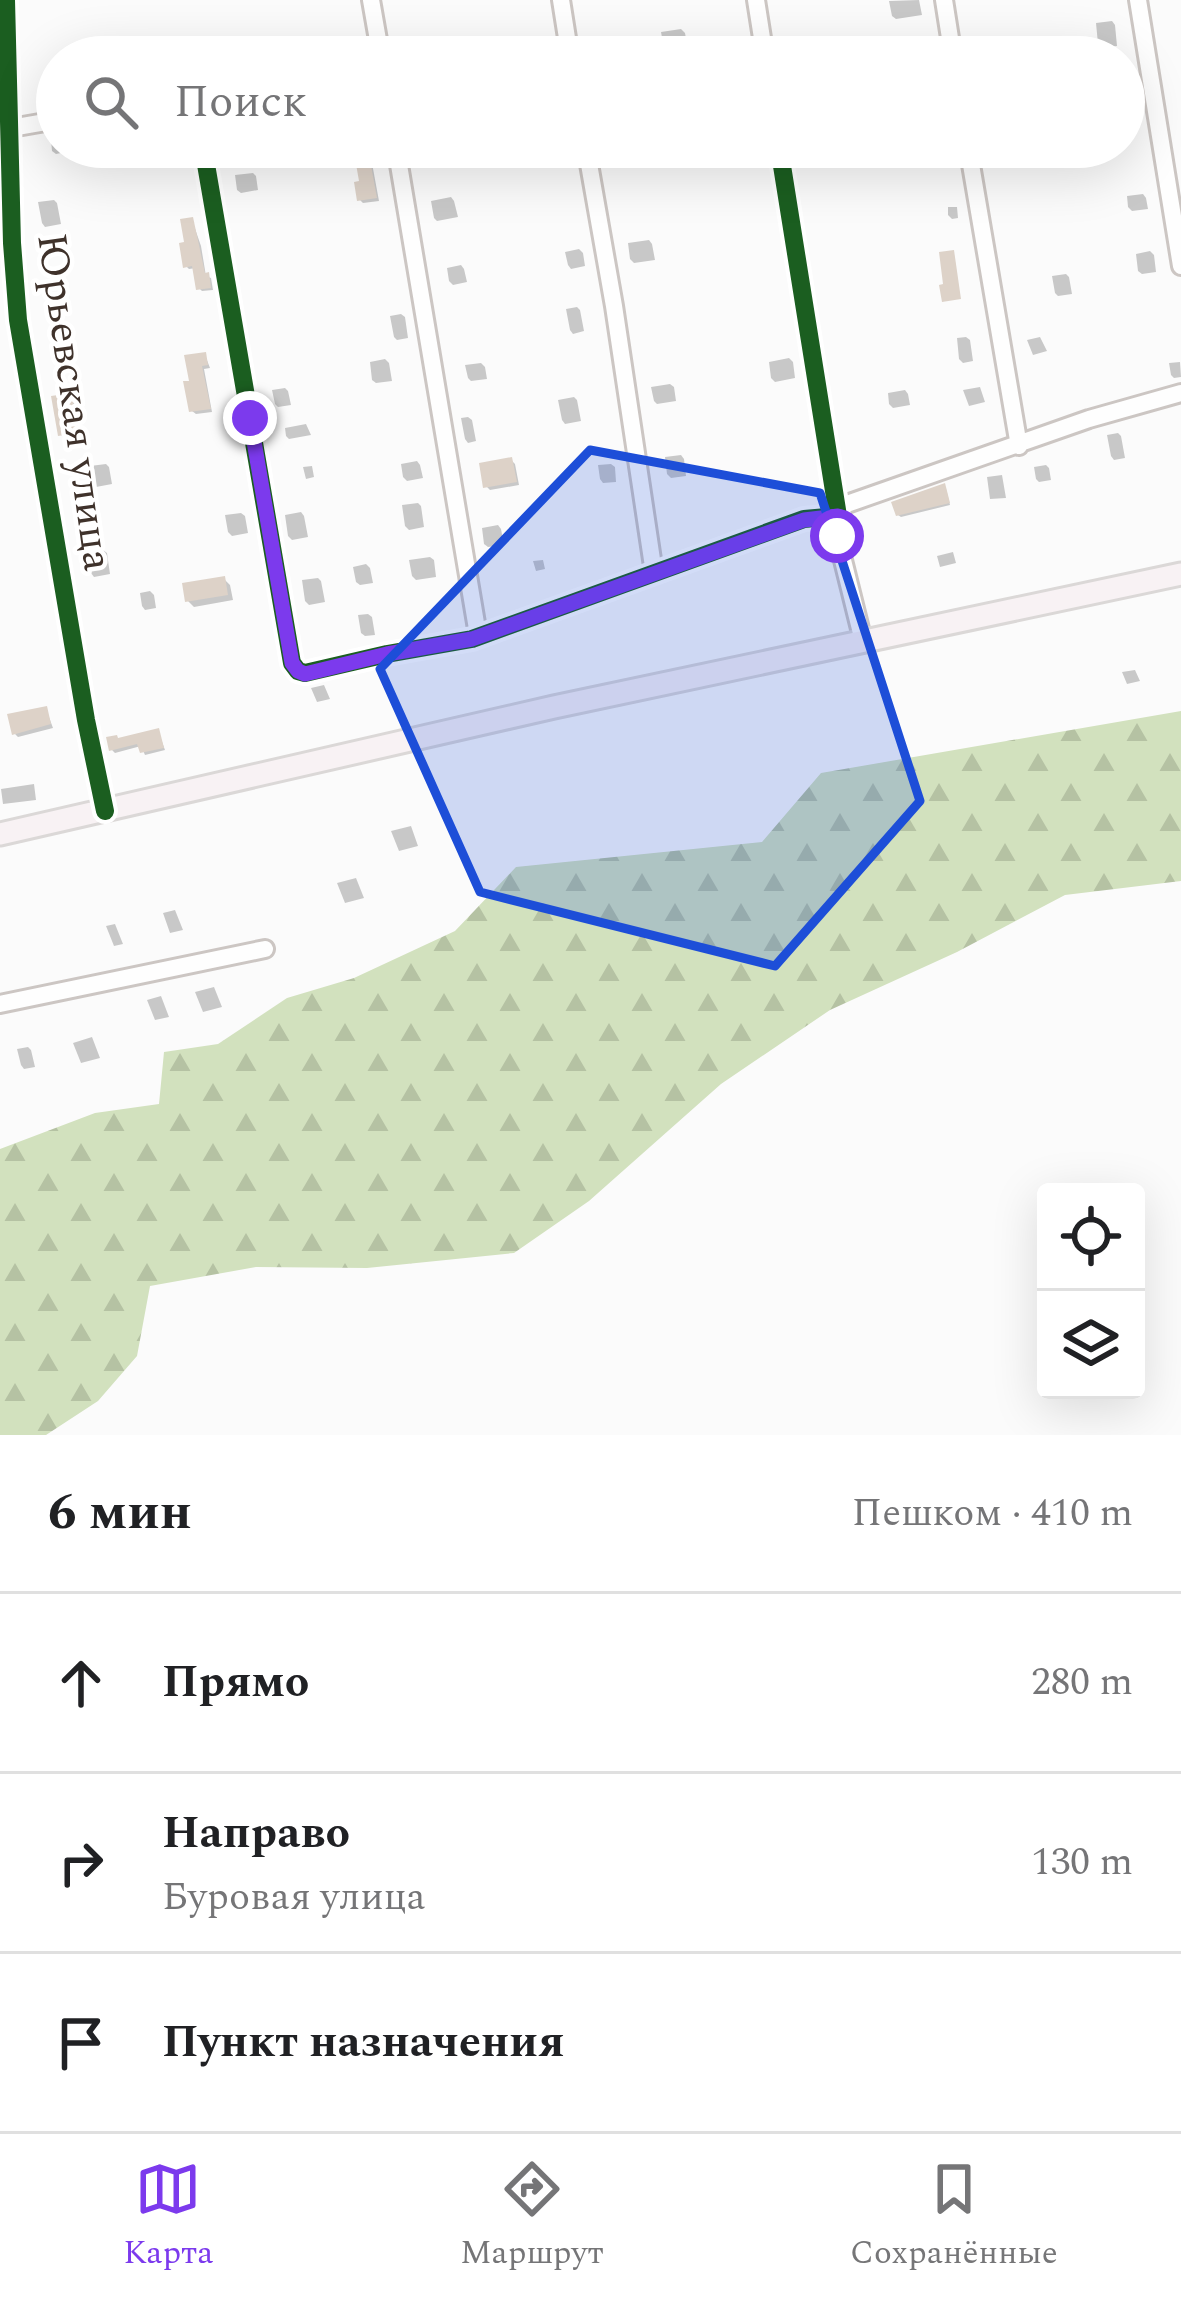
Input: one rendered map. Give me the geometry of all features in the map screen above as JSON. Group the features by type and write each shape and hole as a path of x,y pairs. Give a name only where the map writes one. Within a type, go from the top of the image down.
{"main road":[{"path":"0,834 554,706 1181,574"}],"street":[{"name":"Юрьевская улица","path":"6,0 11,128 6,250 105,811"},
{"path":"371,0 377,36"},
{"path":"561,0 567,36"},
{"path":"756,0 762,36"},
{"path":"944,0 950,36"},
{"path":"1138,0 1144,36"},
{"path":"1145,43 1181,266"},
{"path":"11,128 36,124"},
{"path":"207,168 292,663 298,671 305,674 472,639 804,520 838,516"},
{"path":"400,168 478,635"},
{"path":"590,168 654,573"},
{"path":"782,168 838,516"},
{"path":"972,168 1019,446"},
{"path":"863,641 837,536 836,523 844,505 1089,419 1181,393"},
{"path":"0,1004 265,949"}],"highlighted area":[{"path":"590,450 820,493 920,801 775,966 480,892 380,669"}],"green space":[{"path":"1181,711 1181,881 1065,895 957,952 830,1010 721,1084 589,1201 514,1253 367,1268 256,1267 150,1286 137,1356 98,1401 46,1435 0,1435 0,1149 95,1113 159,1104 164,1052 218,1044 287,998 354,978 455,931 516,867 762,842 821,773"}],"building":[{"path":"357,168 371,168 377,198 357,201 354,182 359,181"},
{"path":"193,217 211,288 196,290 192,266 183,268 180,219"},
{"path":"954,250 961,299 942,302 939,252"},
{"path":"206,352 208,365 202,366 211,409 189,412 184,355"},
{"path":"72,393 78,433 58,436 51,396"},
{"path":"512,457 517,482 483,488 479,463"},
{"path":"945,483 950,503 896,516 891,502"},
{"path":"225,576 228,595 185,602 182,583"},
{"path":"47,706 51,724 12,735 7,714"},
{"path":"159,728 164,748 140,753 137,744 109,751 106,737"}],"cycle path":[{"path":"6,0 18,320 105,811"},
{"path":"207,168 292,663 305,673 472,639 804,519 838,516 782,168"}],"route":[{"path":"250,418 292,663 305,674 472,639 804,520 838,516 837,536"}]}
